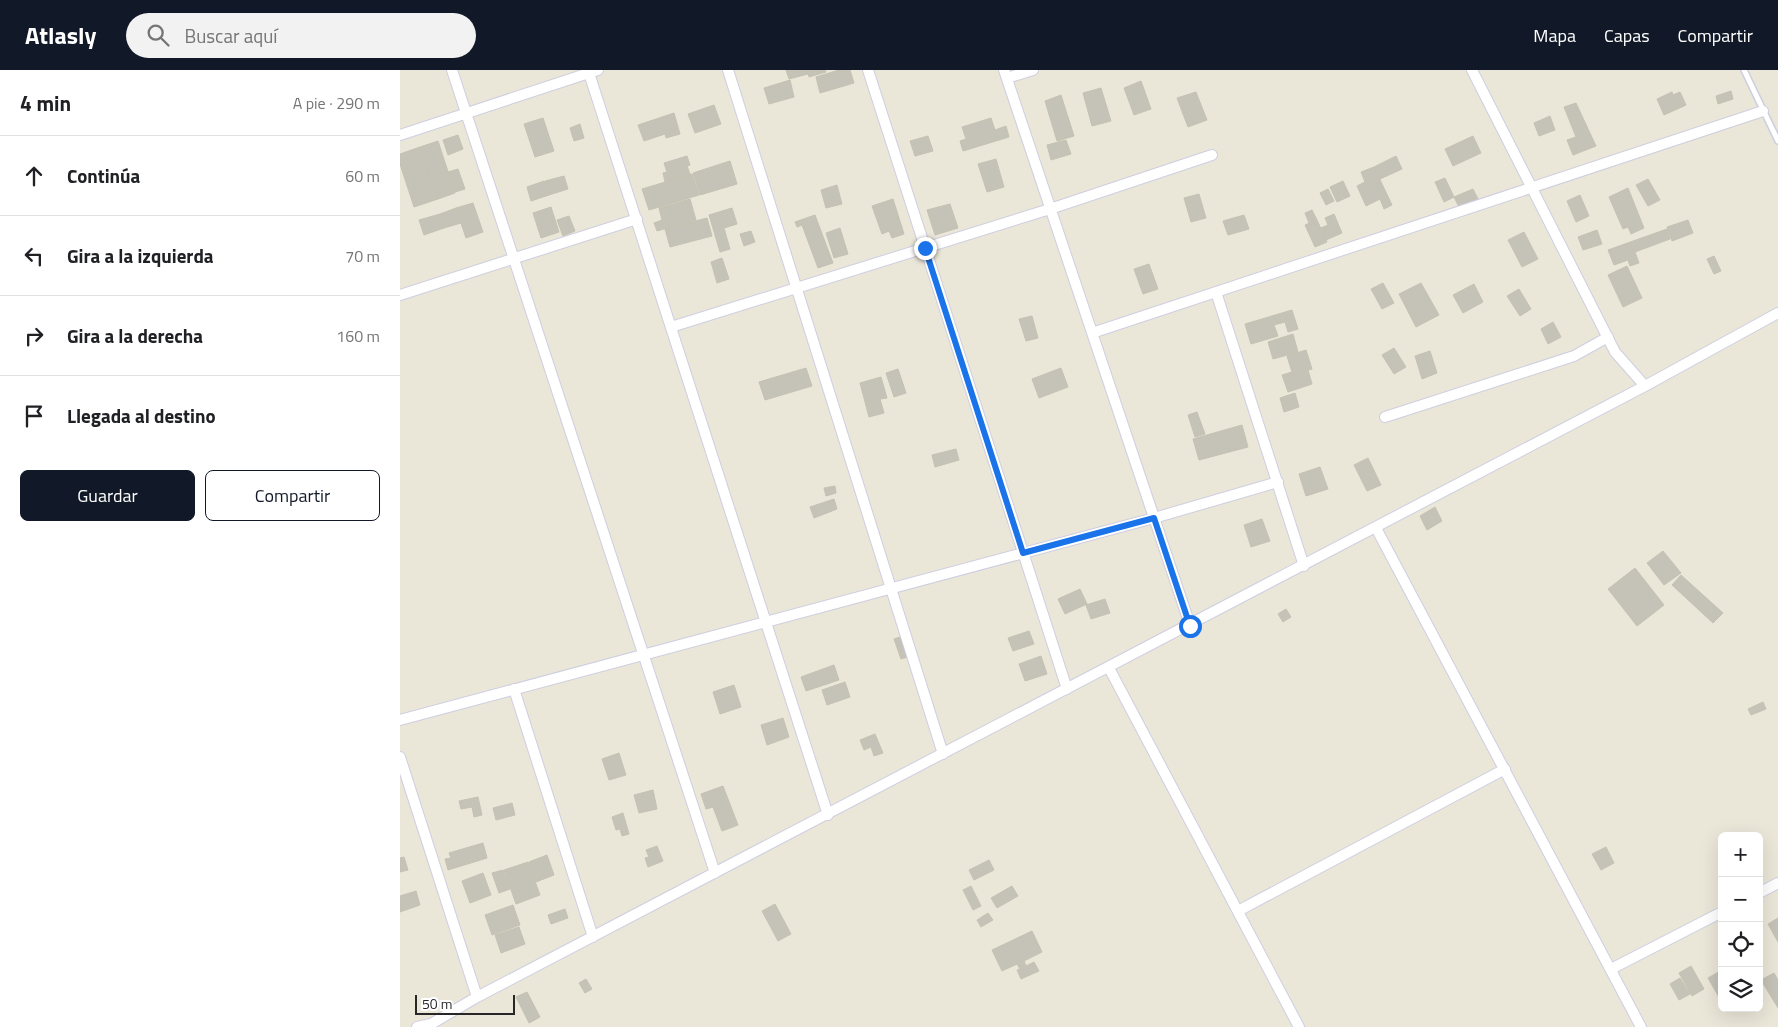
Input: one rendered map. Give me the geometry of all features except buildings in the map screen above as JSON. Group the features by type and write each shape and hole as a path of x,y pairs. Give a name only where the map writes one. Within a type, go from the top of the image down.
{"street":[{"path":"452,70 715,873"},
{"path":"728,70 943,754"},
{"path":"868,70 1067,689"},
{"path":"1032,70 1005,74 1190,626"},
{"path":"1472,70 1615,352 1645,386"},
{"path":"400,134 592,71 671,327 828,814"},
{"path":"1092,333 1763,111"},
{"path":"671,327 1050,209 1212,155"},
{"path":"400,295 637,219"},
{"path":"1216,292 1304,566"},
{"path":"417,1027 431,1024 477,997 1190,626 1645,386 1778,313"},
{"path":"1385,417 1574,356 1608,337"},
{"path":"400,720 1154,518 1278,482"},
{"path":"1376,528 1641,1027"},
{"path":"1109,668 1300,1027"},
{"path":"514,689 593,937"},
{"path":"400,757 477,997"},
{"path":"1238,911 1504,769"},
{"path":"1763,891 1778,883"},
{"path":"1611,969 1718,914"}],"lane":[{"path":"1744,70 1778,140"}],"route":[{"path":"925,248 1023,553 1154,518 1190,626"}]}
